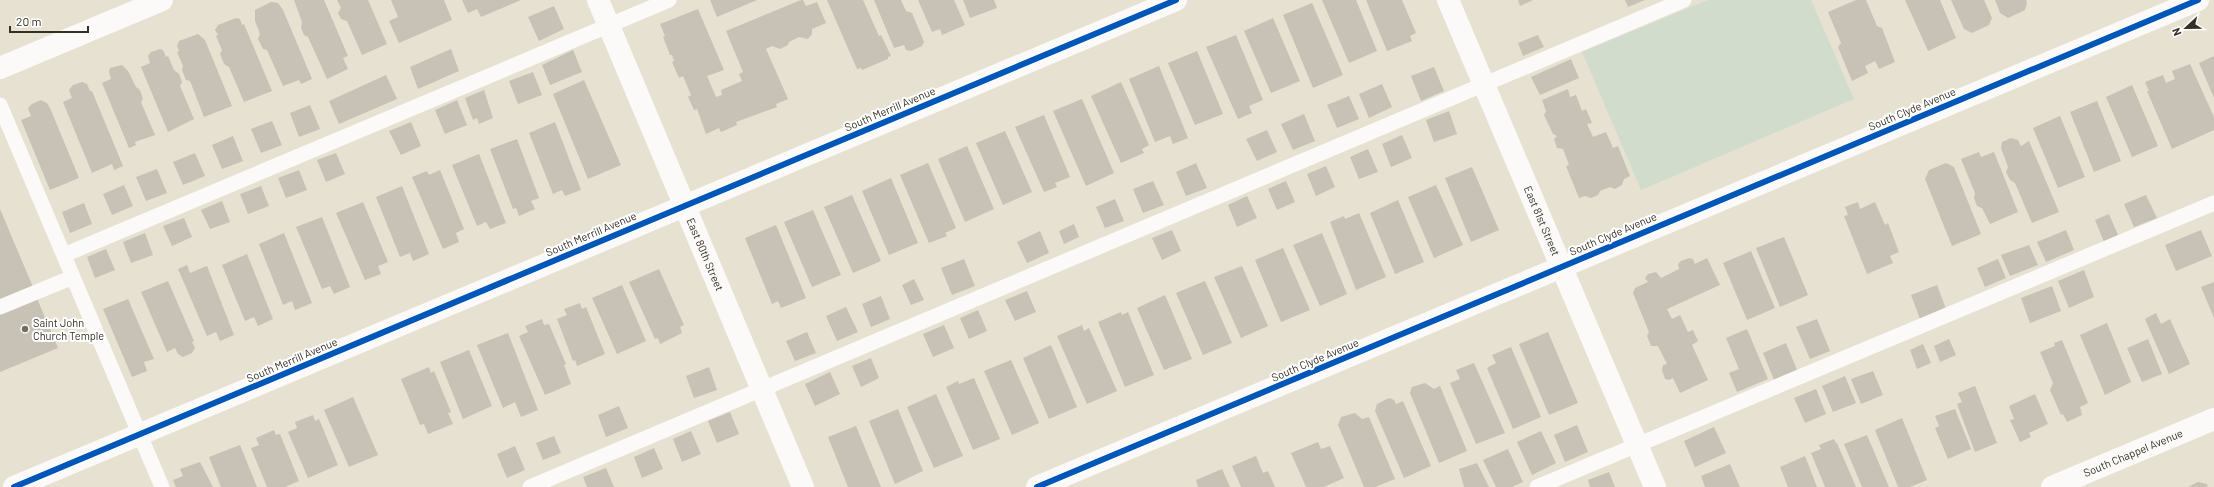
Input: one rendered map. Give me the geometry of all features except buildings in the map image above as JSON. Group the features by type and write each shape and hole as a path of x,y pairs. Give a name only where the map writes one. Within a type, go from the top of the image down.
{"street":[{"path":"0,68 162,0"},
{"name":"East 80th Street","path":"598,0 803,487"},
{"name":"South Merrill Avenue","path":"14,487 1176,0"},
{"name":"East 81st Street","path":"1448,0 1655,487"},
{"name":"South Clyde Avenue","path":"1037,487 2198,0"},
{"name":"South Chappel Avenue","path":"2052,487 2214,419"}],"lane":[{"path":"64,255 669,0"},
{"path":"530,487 1684,0"},
{"path":"0,105 162,487"},
{"path":"1537,487 2214,203"},
{"path":"0,306 73,277"}],"green space":[{"path":"1708,0 1811,0 1854,99 1641,190 1582,52"}],"cycle path":[{"path":"14,487 1176,0"},
{"path":"1037,487 2198,0"}],"place":[{"name":"Saint John Church Temple","path":"25,329"}]}
